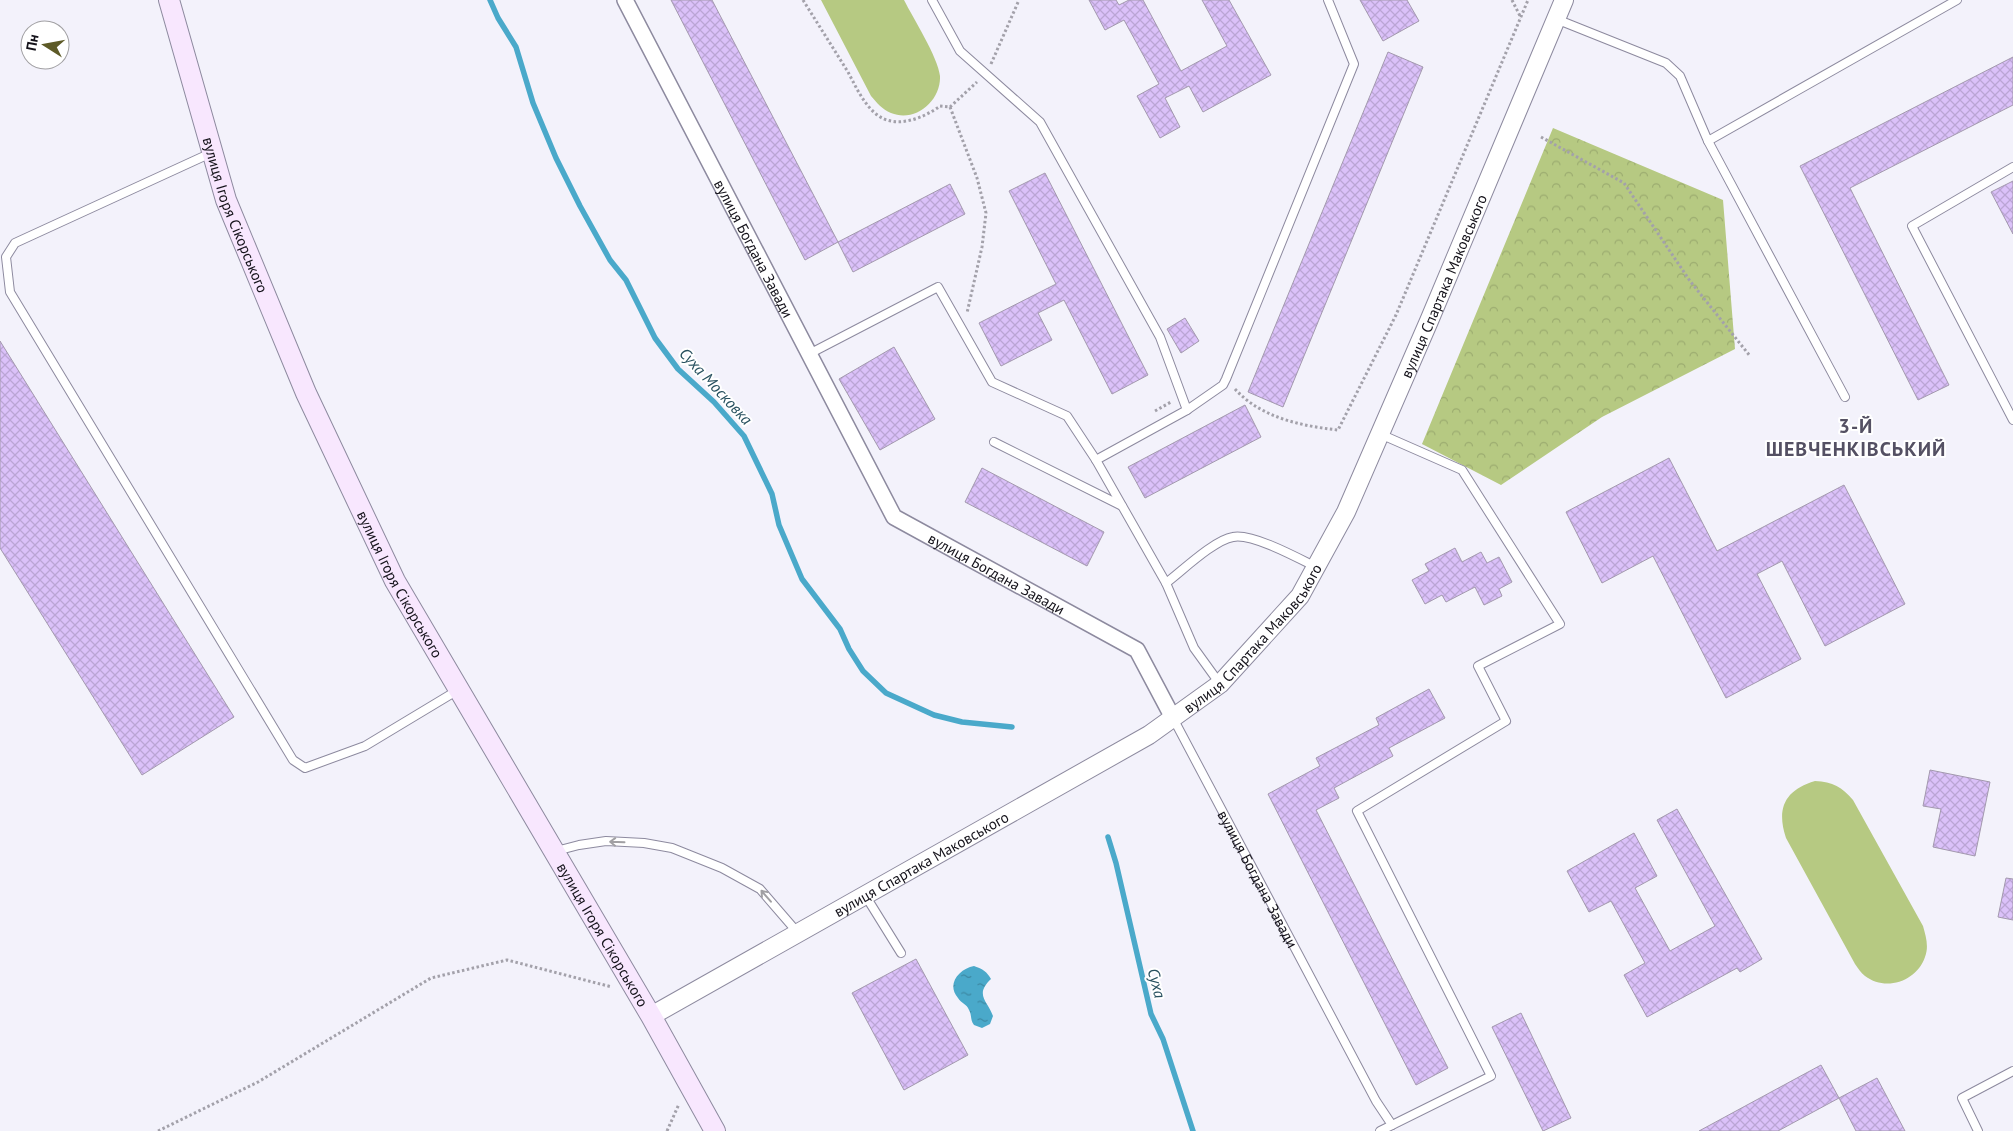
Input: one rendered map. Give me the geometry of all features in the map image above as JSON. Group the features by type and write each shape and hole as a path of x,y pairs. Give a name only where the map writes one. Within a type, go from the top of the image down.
{"main road":[{"name":"вулиця Ігоря Сікорського","path":"169,0 226,200 306,394 395,581 652,1016 714,1131"}],"street":[{"name":"вулиця Богдана Завади","path":"625,0 894,517 1137,650 1173,718"},
{"name":"вулиця Спартака Маковського","path":"652,1016 1149,735 1220,684 1300,596 1346,512 1564,0"}],"lane":[{"path":"932,0 960,51 1040,122 1160,337 1186,410"},
{"path":"1096,460 1186,410 1223,385 1354,64 1328,0"},
{"path":"1937,0 1941,9"},
{"path":"1708,141 1957,0"},
{"path":"1556,19 1666,63 1680,76 1708,141 1845,397"},
{"path":"213,152 15,243 6,257 10,292 293,760 305,768 365,746 459,689"},
{"path":"2013,167 1912,226 2013,420"},
{"path":"809,354 938,287 992,382 1068,416 1096,460 1166,583 1194,648 1220,684"},
{"path":"1380,434 1462,470 1560,624 1478,666 1506,721 1357,811 1491,1076 1380,1131"},
{"path":"994,442 1122,506"},
{"path":"1166,583 1217,542 1233,536 1252,538 1316,568"},
{"name":"вулиця Богдана Завади","path":"1173,718 1376,1101 1392,1125"},
{"path":"555,852 579,845 606,841 644,843 672,848 722,868 760,889 798,933"},
{"path":"865,895 901,953"},
{"path":"1978,1131 1962,1098 2013,1071"}],"path":[{"path":"802,0 860,96 877,115 891,120 904,121 918,119 940,106 950,107 986,74 1020,0"},
{"path":"1512,0 1521,18"},
{"path":"1226,379 1239,394 1268,413 1298,424 1338,430 1396,315 1528,0"},
{"path":"950,107 977,178 986,212 982,247 967,317"},
{"path":"1541,137 1624,184 1690,281 1750,356"},
{"path":"1148,416 1181,396"},
{"path":"158,1131 258,1082 431,978 508,960 638,994"},
{"path":"667,1131 688,1084"}],"green space":[{"path":"821,0 904,0 930,48 940,76 936,94 925,108 909,115 900,115 891,113 880,106 871,96"},
{"path":"1553,128 1723,200 1735,349 1602,417 1501,485 1422,444"},
{"path":"1815,781 1837,786 1853,800 1923,926 1927,945 1925,957 1921,965 1908,978 1891,983 1882,983 1873,981 1865,976 1855,964 1786,838 1782,818 1786,802 1796,789"}],"water":[{"path":"974,966 988,974 991,979 983,989 983,994 993,1016 990,1024 982,1028 974,1025 968,1008 958,998 953,988 959,974 963,970"}],"building":[{"path":"671,0 712,0 838,242 805,260"},
{"path":"1089,0 1116,0 1119,5 1129,0 1143,0 1181,71 1227,46 1202,0 1229,0 1271,75 1203,112 1189,86 1165,98 1180,127 1160,138 1137,96 1159,84 1124,20 1105,30"},
{"path":"1360,0 1407,0 1419,21 1383,41"},
{"path":"1388,52 1423,67 1283,407 1248,392"},
{"path":"2013,57 2013,105 1850,188 1949,385 1918,400 1800,166"},
{"path":"1045,173 1148,375 1112,394 1064,300 1038,313 1052,340 1001,366 979,323 1056,284 1009,191"},
{"path":"2013,181 2013,234 1991,192"},
{"path":"950,184 965,214 853,272 838,242"},
{"path":"1185,318 1199,341 1181,353 1167,329"},
{"path":"0,341 234,717 142,775 0,548"},
{"path":"894,347 935,419 880,450 839,379"},
{"path":"1245,405 1261,437 1145,498 1128,467"},
{"path":"1669,458 1717,551 1844,485 1905,604 1825,646 1782,561 1757,574 1801,659 1726,698 1653,556 1602,583 1566,512"},
{"path":"982,468 1104,532 1087,566 965,502"},
{"path":"1455,548 1462,562 1481,552 1487,563 1499,557 1512,582 1499,589 1502,596 1484,605 1475,587 1446,602 1442,595 1425,604 1412,580 1429,571 1425,564"},
{"path":"1429,689 1445,718 1389,748 1393,756 1334,788 1339,798 1316,810 1448,1068 1416,1085 1268,794 1320,766 1316,758 1379,725 1376,718"},
{"path":"1930,770 1990,782 1975,856 1933,847 1941,809 1923,806"},
{"path":"1677,809 1762,959 1740,972 1737,968 1647,1017 1624,975 1645,963 1611,901 1589,912 1567,871 1634,833 1657,876 1635,888 1670,951 1715,926 1657,820"},
{"path":"2006,878 2013,879 2013,920 1998,917"},
{"path":"916,959 968,1055 904,1090 852,993"},
{"path":"1521,1013 1571,1118 1543,1131 1492,1027"},
{"path":"1821,1065 1839,1098 1778,1131 1699,1131"},
{"path":"1877,1078 1905,1131 1856,1131 1839,1098"}],"waterway":[{"name":"Суха Московка","path":"490,0 498,18 516,47 533,103 556,158 610,260 626,280 655,338 678,369 714,402 744,436 772,494 779,525 802,579 840,629 849,649 863,671 886,693 934,715 962,722 1012,727"},
{"name":"Суха","path":"1108,837 1116,863 1151,1014 1163,1039 1193,1131"}],"district":[{"name":"3-Й ШЕВЧЕНКІВСЬКИЙ","path":"1856,438"}]}
